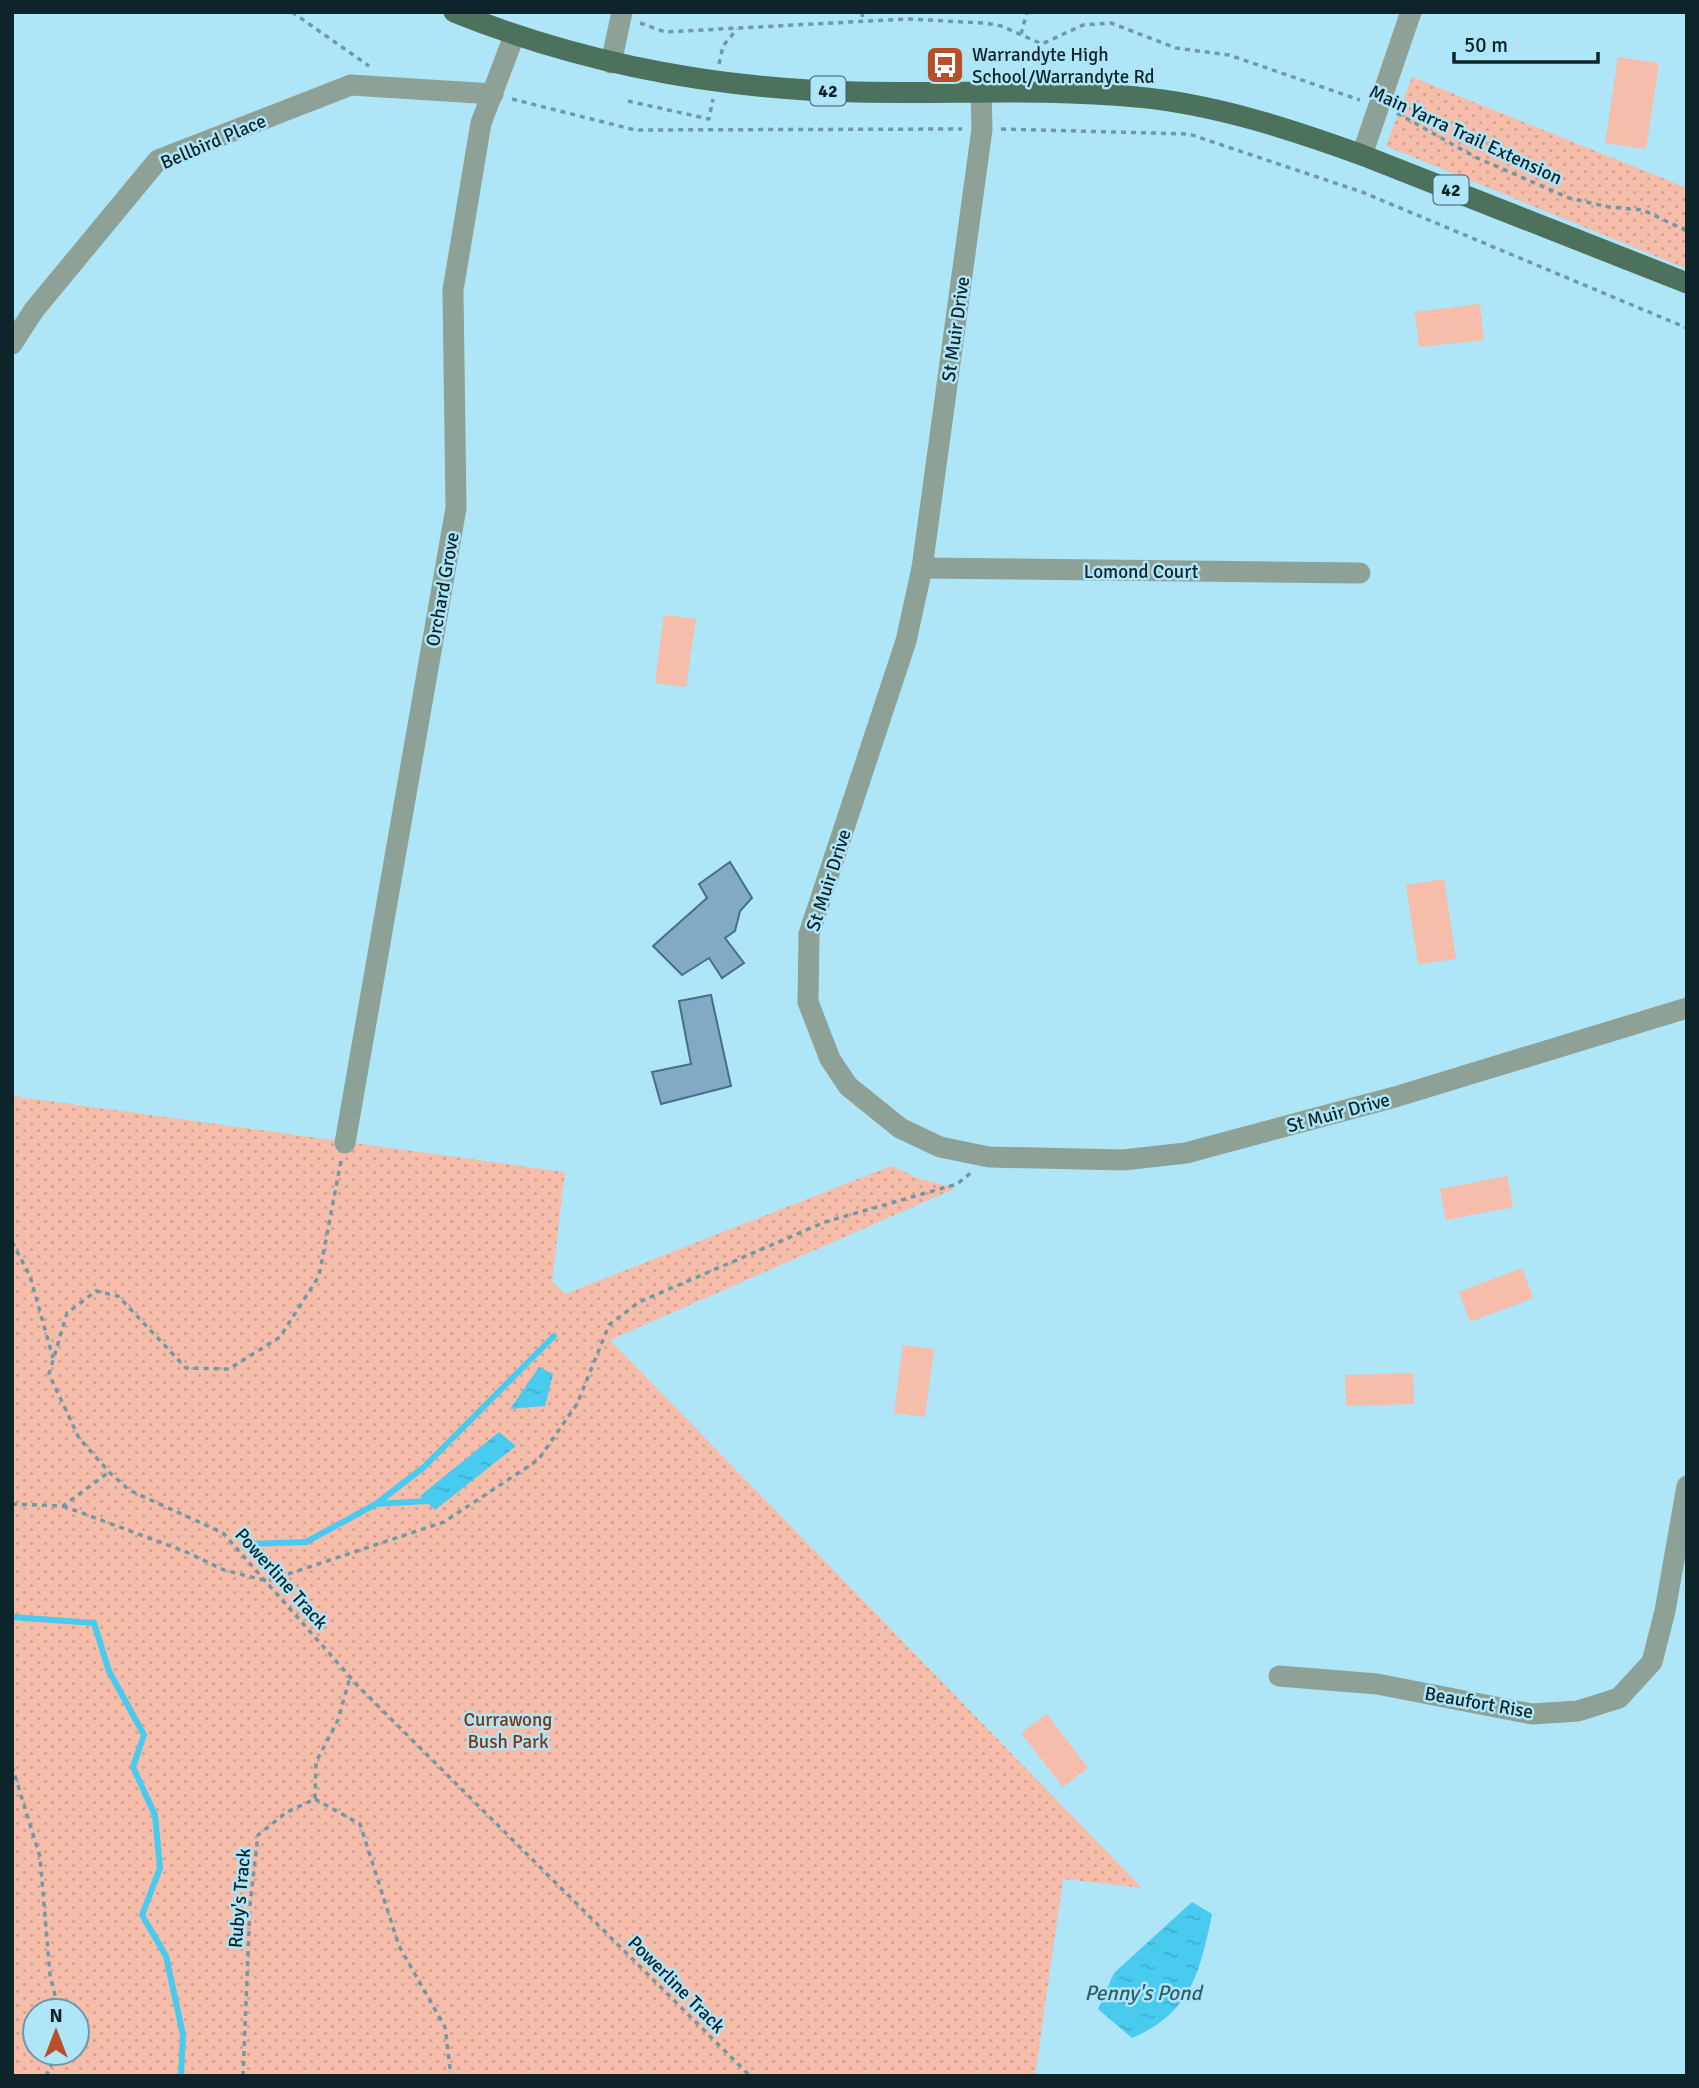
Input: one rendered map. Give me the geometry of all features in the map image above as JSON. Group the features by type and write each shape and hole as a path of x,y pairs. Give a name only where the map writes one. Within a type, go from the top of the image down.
{"main road":[{"name":"42","path":"454,12 514,36 611,63 751,86 855,92 1137,97 1192,104 1308,136 1362,155 1687,284"}],"street":[{"path":"1362,155 1411,12"},
{"path":"611,63 622,14"},
{"name":"Orchard Grove","path":"345,1143 456,508 453,290 481,123 514,36"},
{"name":"Bellbird Place","path":"12,344 34,310 158,160 351,86 493,94"},
{"name":"St Muir Drive","path":"981,93 982,129 922,568 906,641 809,934 808,1002 830,1059 848,1086 874,1110 900,1128 940,1147 989,1157 1123,1160 1186,1153 1395,1097 1687,1009"},
{"path":"12,309 34,310"},
{"name":"Lomond Court","path":"922,568 1360,573"},
{"name":"Beaufort Rise","path":"1279,1676 1377,1684 1532,1714 1578,1711 1619,1698 1652,1662 1665,1611 1687,1486"}],"path":[{"path":"292,12 402,89"},
{"path":"862,12 863,20"},
{"path":"1021,35 1027,12"},
{"name":"Main Yarra Trail Extension","path":"622,14 665,33 863,20 985,23 1042,44 1083,25 1111,23 1176,48 1229,55 1379,106 1409,119 1475,157 1569,198 1609,208 1643,210 1687,231"},
{"path":"493,94 635,130 982,129 1189,134 1362,192 1687,328"},
{"path":"709,119 709,130"},
{"name":"Powerline Track","path":"345,1143 319,1276 280,1337 229,1369 186,1368 118,1296 96,1291 68,1313 49,1374 79,1438 109,1472 129,1490 223,1533 350,1677 750,2076"},
{"path":"12,1504 63,1506 184,1550 224,1570 267,1581 444,1522 538,1461 577,1404 609,1325 639,1302 825,1222 957,1184 989,1157"},
{"path":"12,1242 30,1276 53,1360"},
{"path":"63,1506 109,1472"},
{"path":"350,1677 338,1720 316,1762 315,1799 360,1824 399,1946 445,2027 451,2076"},
{"path":"12,1766 40,1857 50,1975 56,1997"},
{"name":"Ruby's Track","path":"243,2076 250,1905 258,1835 287,1812 315,1799"}],"green space":[{"path":"1618,57 1659,63 1646,149 1605,143"},
{"path":"1412,77 1687,188 1687,269 1386,146"},
{"path":"1480,304 1484,340 1419,347 1415,312"},
{"path":"664,615 696,619 686,687 655,683"},
{"path":"1444,879 1456,959 1418,964 1406,885"},
{"name":"Currawong Bush Park","path":"12,1096 565,1172 552,1281 565,1294 891,1166 920,1179 956,1188 610,1340 1142,1888 1063,1879 1035,2076 12,2076"},
{"path":"1507,1176 1513,1207 1446,1220 1440,1189"},
{"path":"1522,1268 1533,1298 1470,1322 1459,1292"},
{"path":"903,1345 934,1349 925,1417 894,1413"},
{"path":"1413,1373 1414,1404 1346,1406 1345,1375"},
{"path":"1047,1714 1088,1768 1063,1787 1021,1733"}],"water":[{"path":"539,1367 553,1374 545,1406 510,1409"},
{"path":"499,1432 516,1446 435,1510 420,1496"},
{"name":"Penny's Pond","path":"1192,1902 1212,1914 1203,1954 1190,1988 1168,2016 1132,2038 1098,2009 1114,1973"}],"building":[{"path":"730,862 752,898 740,911 735,931 725,938 744,963 722,978 709,958 682,975 653,946 707,898 699,884"},
{"path":"711,995 731,1086 661,1104 652,1072 691,1064 679,1001"}],"waterway":[{"path":"245,1544 306,1542 376,1504 424,1467 554,1336"},
{"path":"376,1504 426,1501"},
{"path":"12,1617 94,1623 109,1671 144,1735 133,1767 155,1815 160,1868 142,1915 166,1956 183,2035 181,2076"}],"place":[{"name":"Warrandyte High School/Warrandyte Rd","path":"945,65"}]}
